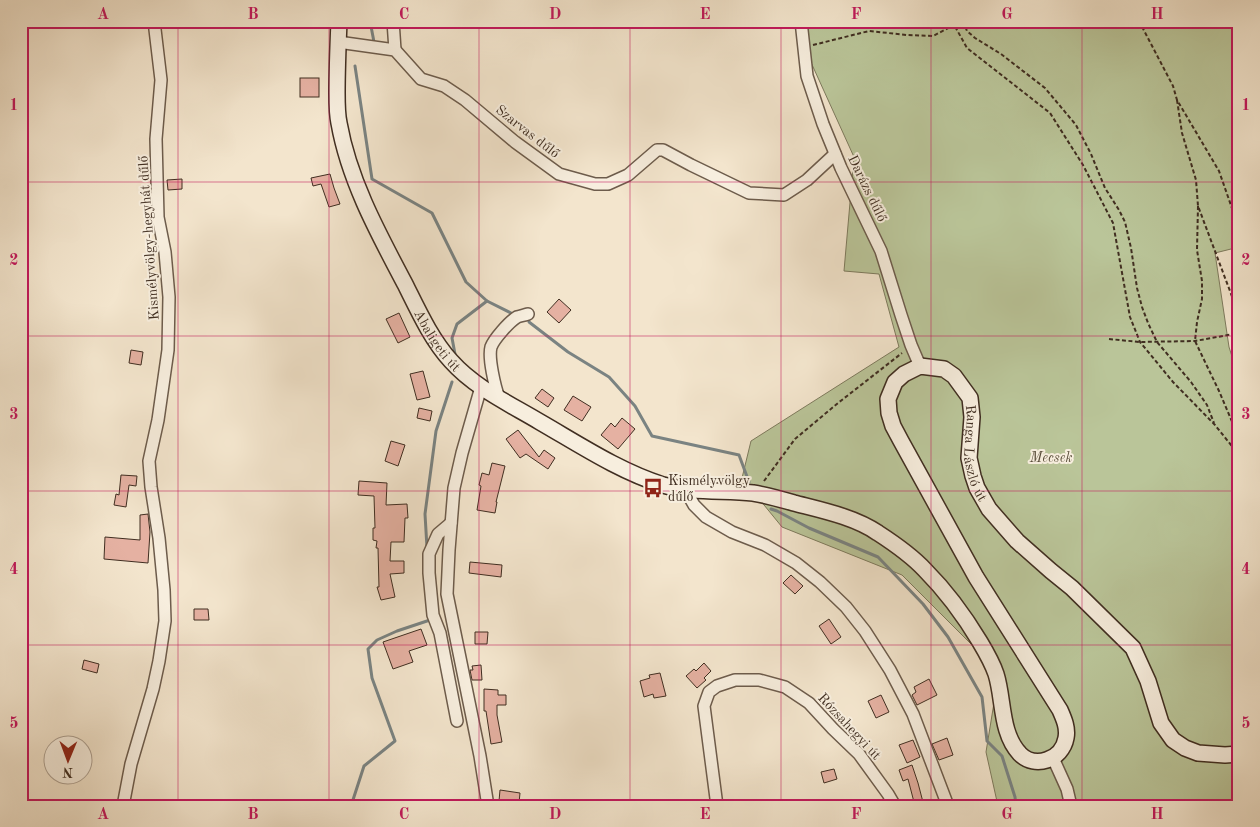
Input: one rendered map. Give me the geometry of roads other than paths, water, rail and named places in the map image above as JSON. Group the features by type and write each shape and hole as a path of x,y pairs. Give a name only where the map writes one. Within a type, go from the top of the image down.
{"main road":[{"name":"Abaligeti út","path":"339,21 337,74 339,121 346,153 358,188 392,258 426,324 449,360 481,387 638,476 685,489 755,493 829,512 871,528 925,570 972,629 992,662 997,676 1007,730 1017,751 1022,757 1034,761 1052,758"},
{"name":"Ranga László út","path":"920,366 944,369 954,376 968,394 972,417 969,458 977,488 984,501 1017,541 1072,588 1134,648 1148,681 1161,723 1172,740 1198,753 1239,754"},
{"path":"920,366 904,374 894,382 888,399 889,413 893,426 976,577 1060,710 1066,725 1066,738 1058,754 1052,758"}],"street":[{"name":"Kismélyvölgy-hegyhát dűlő","path":"122,806 131,764 154,689 165,621 159,538 149,461 160,411 169,332 169,297 165,252 158,217 156,139 161,80 154,21"},
{"path":"338,42 395,50 393,21"},
{"name":"Darázs dűlő","path":"801,21 807,76 823,124 841,168 881,250 911,345 920,366"},
{"name":"Szarvas dűlő","path":"395,50 421,79 444,86 465,100 514,142 559,174 595,184 608,184 628,175 657,150 663,150 749,193 784,195 807,180 835,154"},
{"path":"499,398 495,386 491,348 500,333 517,317 528,314"},
{"path":"481,387 454,488 447,594 480,756 488,806"},
{"path":"685,489 694,504 706,517 732,532 765,546 796,563 820,582 846,607 865,631 890,670 914,714 948,806"},
{"path":"451,523 438,534 429,554 429,573 432,614 440,633 457,721"},
{"name":"Rózsahegyi út","path":"717,806 704,706 707,696 717,686 735,680 759,680 785,687 809,703 860,754 888,794 894,806"},
{"path":"1052,758 1067,789 1071,806"}],"waterway":[{"path":"370,21 374,42"},
{"path":"355,66 372,179 432,213 466,282 487,301 513,314"},
{"path":"455,354 452,338 457,324 487,301"},
{"path":"529,322 568,352 609,377 635,406 652,436 739,455 749,482"},
{"path":"427,548 425,514 436,431 452,382"},
{"path":"771,509 809,528 878,557 923,604 948,637 982,697 987,741 1002,756 1016,806"},
{"path":"351,806 364,766 395,741 372,678 368,649 377,640 430,620 430,618"}],"place":[{"name":"Kismélyvölgy dűlő","path":"653,488"}],"park label":[{"name":"Mecsek","path":"1051,457"}]}
